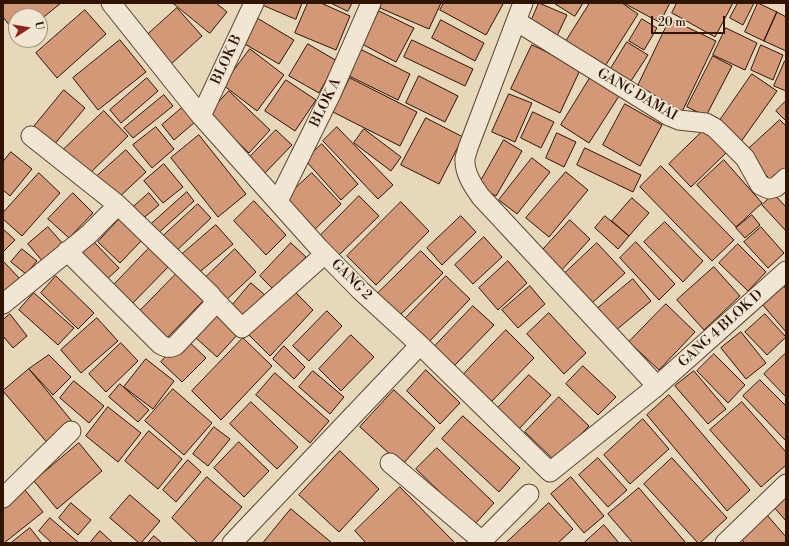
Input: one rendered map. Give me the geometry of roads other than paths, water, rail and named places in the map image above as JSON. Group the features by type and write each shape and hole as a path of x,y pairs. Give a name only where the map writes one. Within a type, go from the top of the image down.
{"street":[{"name":"GANG 2","path":"112,3 201,116 325,254 360,290 420,345 550,472 657,386"},
{"name":"BLOK B","path":"201,116 254,3"},
{"name":"BLOK A","path":"278,201 331,94 371,3"},
{"path":"523,3 468,148 465,159 466,169 470,180 482,198 657,386"},
{"name":"GANG DAMAI","path":"516,21 669,116 679,120 702,122 710,125 745,158 760,185 770,189 776,187 786,178"},
{"path":"31,136 118,204 211,295 242,328 325,254"},
{"path":"3,304 88,235 118,204"},
{"path":"67,251 164,347 173,347 176,345 211,308 214,301 213,298"},
{"name":"GANG 4 BLOK D","path":"657,386 786,272"},
{"path":"232,543 420,345"},
{"path":"3,498 71,431"},
{"path":"390,463 481,542 529,494"},
{"path":"725,543 786,484"}]}
